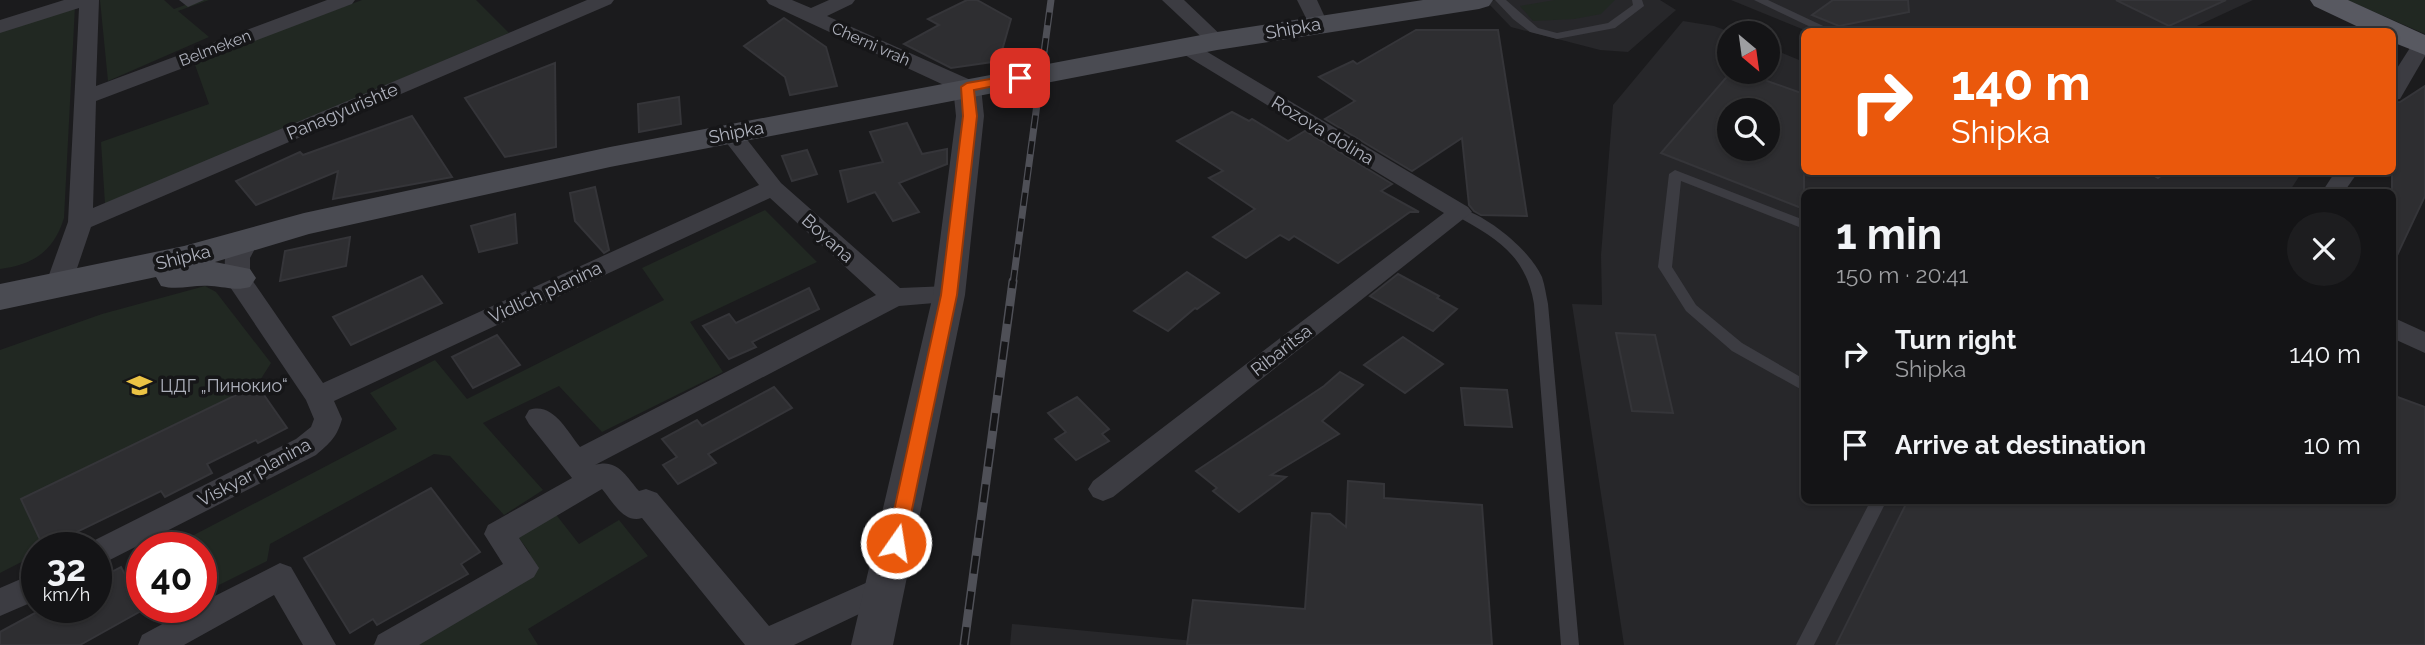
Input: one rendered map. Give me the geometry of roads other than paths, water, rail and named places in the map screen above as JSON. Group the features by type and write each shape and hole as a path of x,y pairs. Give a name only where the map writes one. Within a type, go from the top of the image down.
{"main road":[{"name":"Shipka","path":"0,297 247,241 317,221 730,134 967,87 1187,48 1312,12 1479,0"},
{"path":"2324,0 2386,28"},
{"path":"2396,32 2424,45"},
{"path":"0,309 42,304 193,273 237,278"}],"street":[{"path":"0,27 87,0 80,222 58,286"},
{"name":"Belmeken","path":"86,97 345,0"},
{"name":"Panagyurishte","path":"80,222 604,0"},
{"name":"Cherni vrah","path":"776,0 967,87"},
{"path":"809,17 845,0"},
{"path":"1172,0 1217,41"},
{"path":"2396,88 2424,45"},
{"name":"Rozova dolina","path":"1187,48 1460,212"},
{"path":"872,645 949,295 970,116 967,87"},
{"name":"Boyana","path":"730,134 772,188 894,298"},
{"name":"Vidlich planina","path":"318,397 772,188"},
{"name":"Ribaritsa","path":"1103,489 1460,212"},
{"path":"237,278 234,264 237,254 247,241"},
{"name":"Viskyar planina","path":"112,546 306,447 324,433 328,419 318,397 237,278"},
{"path":"390,645 523,568 499,534 584,472 894,298 949,295"},
{"path":"2396,328 2425,344"},
{"path":"539,417 584,472 606,473 636,508 646,502 762,644 886,587"},
{"path":"154,645 280,576 320,645"},
{"path":"0,603 21,592"}],"lane":[{"path":"184,0 188,4 199,0"},
{"path":"1500,0 1534,30 1558,36 1611,26 1639,6 1637,0"},
{"path":"1759,0 1822,28"},
{"path":"1801,224 1675,174 1665,267 1691,308 1700,316 1737,347 1801,384"},
{"path":"1460,212 1493,231 1519,254 1534,274 1541,304 1570,645"},
{"path":"1805,645 1877,504"}],"railway":[{"path":"1013,283 1051,0"},
{"path":"964,645 1013,281"}],"place":[{"name":"ЦДГ „Пинокио“","path":"140,385"}]}
